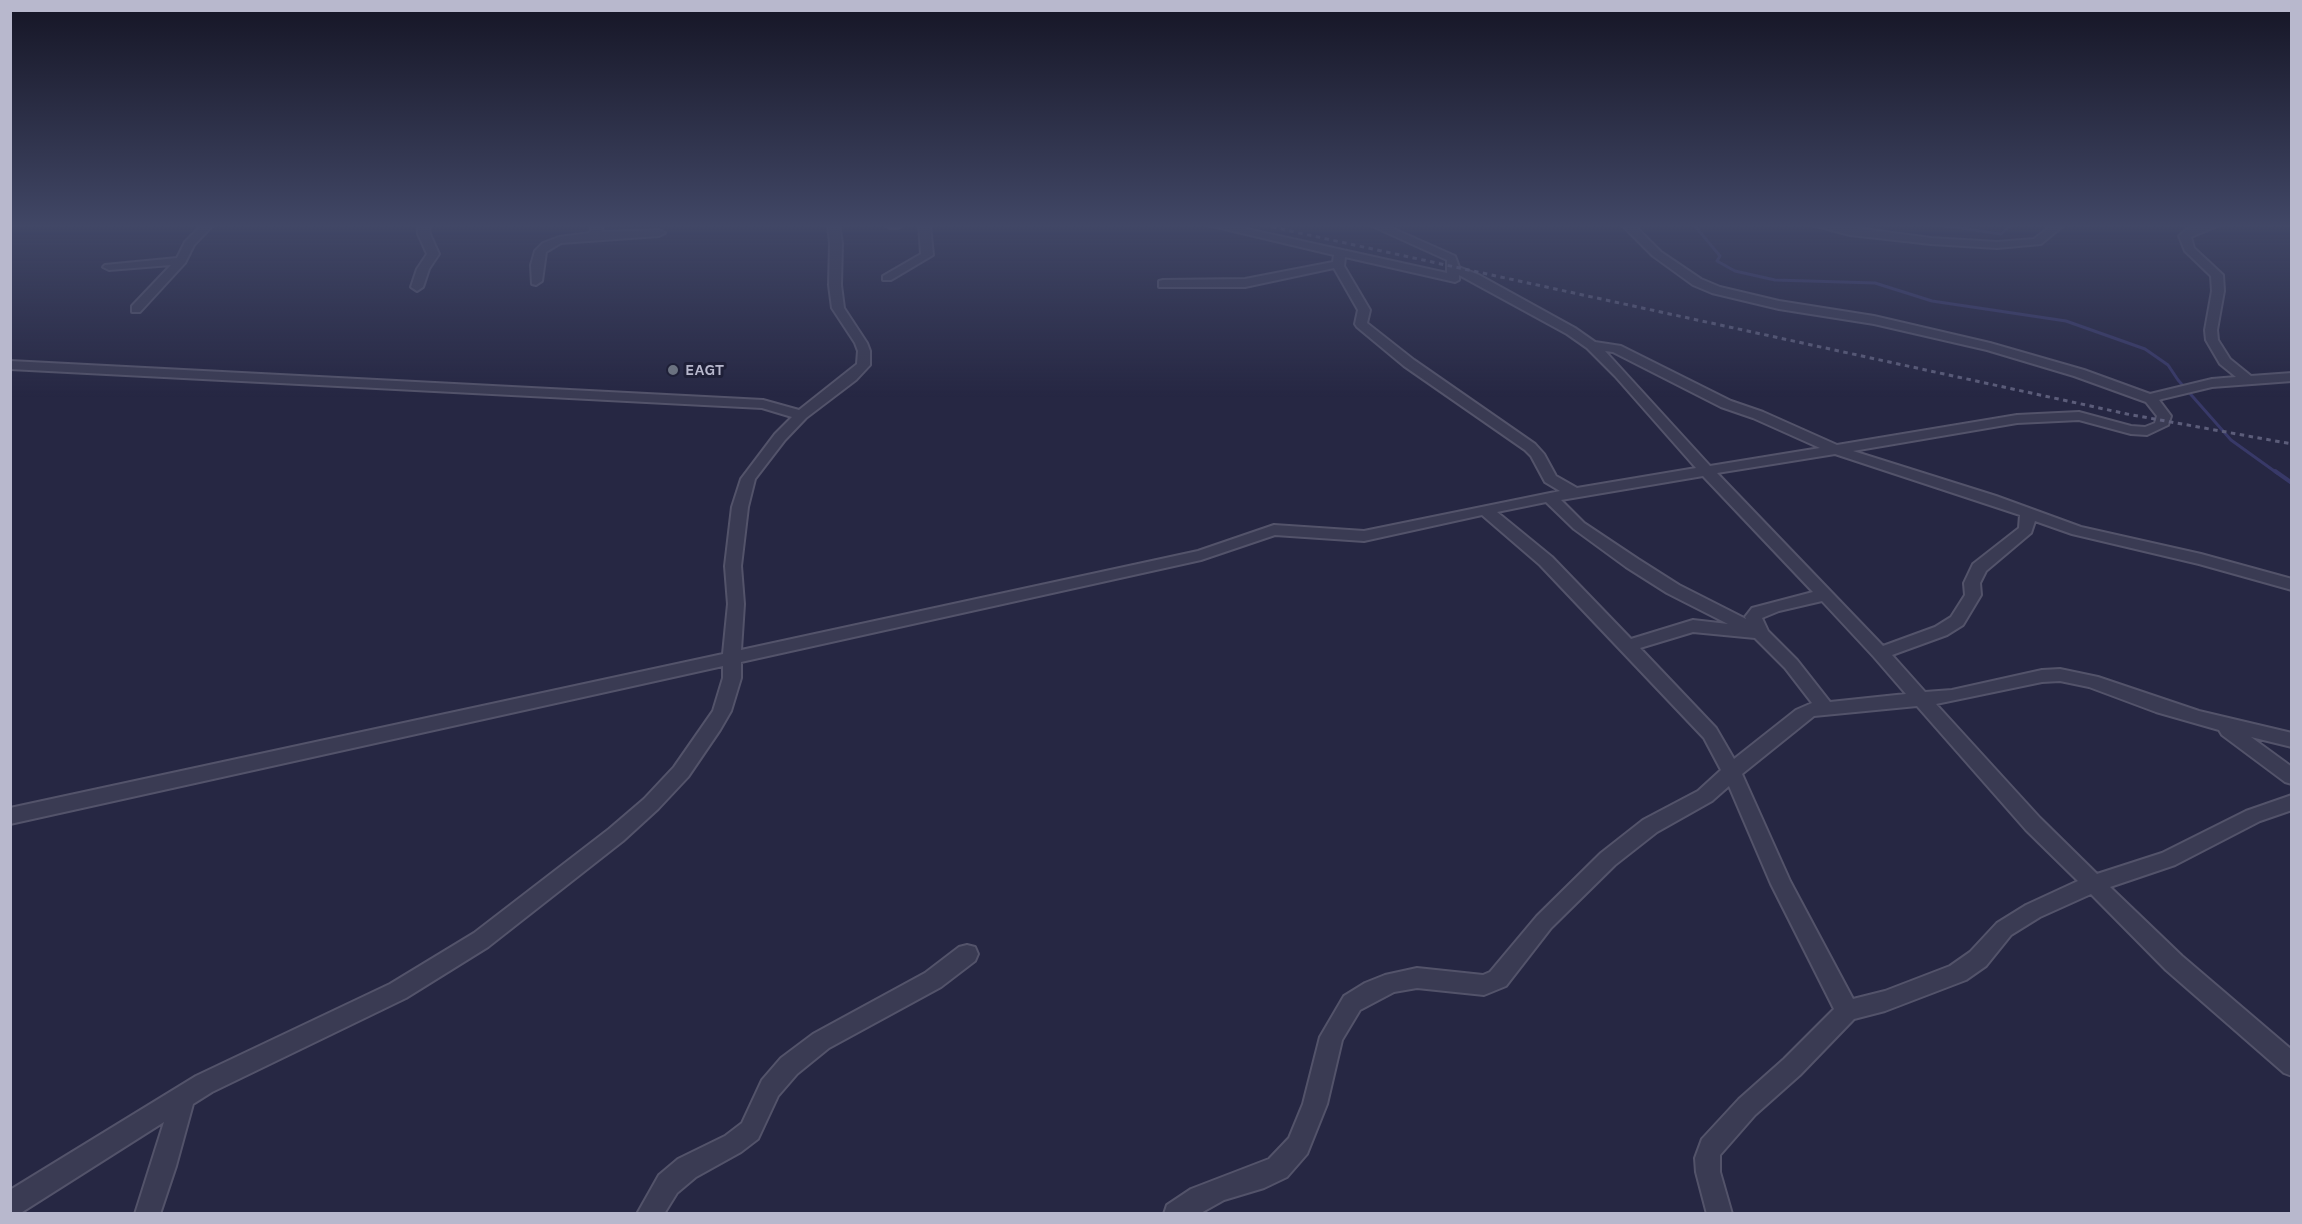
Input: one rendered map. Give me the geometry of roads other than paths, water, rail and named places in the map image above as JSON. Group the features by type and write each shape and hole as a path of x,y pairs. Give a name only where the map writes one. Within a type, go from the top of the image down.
{"street":[{"path":"136,309 161,282"},
{"path":"417,287 418,282"},
{"path":"10,1205 225,1072 381,999 423,976 500,927 651,804 691,758 722,711 732,678 736,604 733,566 744,488 754,469 801,415 851,377 863,365 861,343 838,308 835,282"},
{"path":"1162,284 1248,282"},
{"path":"1351,282 1364,310 1361,324 1421,372 1515,435 1537,454 1550,479 1577,494"},
{"path":"1484,282 1591,345 1634,386 1706,470 1880,652 2033,824 2174,963 2292,1065"},
{"path":"10,816 1183,559 1274,530 1364,536 1485,510 1706,470 2039,417 2079,417 2131,430 2147,431 2161,426 2164,416 2151,399 2068,369 1990,347 1874,320 1779,305 1716,290 1697,282"},
{"path":"2217,282 2211,330 2212,340 2225,361 2246,379"},
{"path":"1591,345 1616,349 1704,394 1835,449 2077,531 2201,559 2292,585"},
{"path":"10,365 754,404 776,406 801,415"},
{"path":"2151,399 2212,383 2292,377"},
{"path":"1550,498 1579,526 1639,568 1673,589 1761,634 1791,664 1825,708"},
{"path":"1485,510 1532,548 1710,733 1732,772 1782,884 1847,1011"},
{"path":"1880,652 1941,632 1957,621 1965,613 1969,604 1974,576 1985,562 2026,530 2028,513"},
{"path":"1761,634 1754,620 1758,612 1826,596"},
{"path":"1628,646 1692,626 1761,634"},
{"path":"1176,1214 1200,1198 1223,1188 1264,1176 1278,1167 1298,1146 1315,1104 1331,1038 1352,1003 1373,990 1393,982 1417,978 1438,978 1484,985 1498,980 1544,922 1608,860 1650,826 1706,796 1732,772 1811,710 1952,696 2048,675 2073,676 2162,707 2220,724 2292,740"},
{"path":"2220,724 2292,777"},
{"path":"1720,1214 1708,1172 1707,1158 1711,1147 1747,1107 1792,1067 1847,1011 1885,1001 1958,973 1978,959 2004,929 2017,920 2092,884 2168,860 2244,820 2292,802"},
{"path":"649,1214 668,1184 687,1168 750,1131 770,1088 796,1060 821,1041 933,980 968,954"},
{"path":"147,1214 164,1166 182,1100"}],"waterway":[{"path":"1846,282 1875,283 1932,301 2066,321 2145,349 2168,365 2178,380 2231,440 2277,473"},
{"path":"2275,471 2292,483"}],"railway":[{"path":"1524,282 2127,414 2292,444"}],"place":[{"name":"EAGT","path":"673,370"}]}
